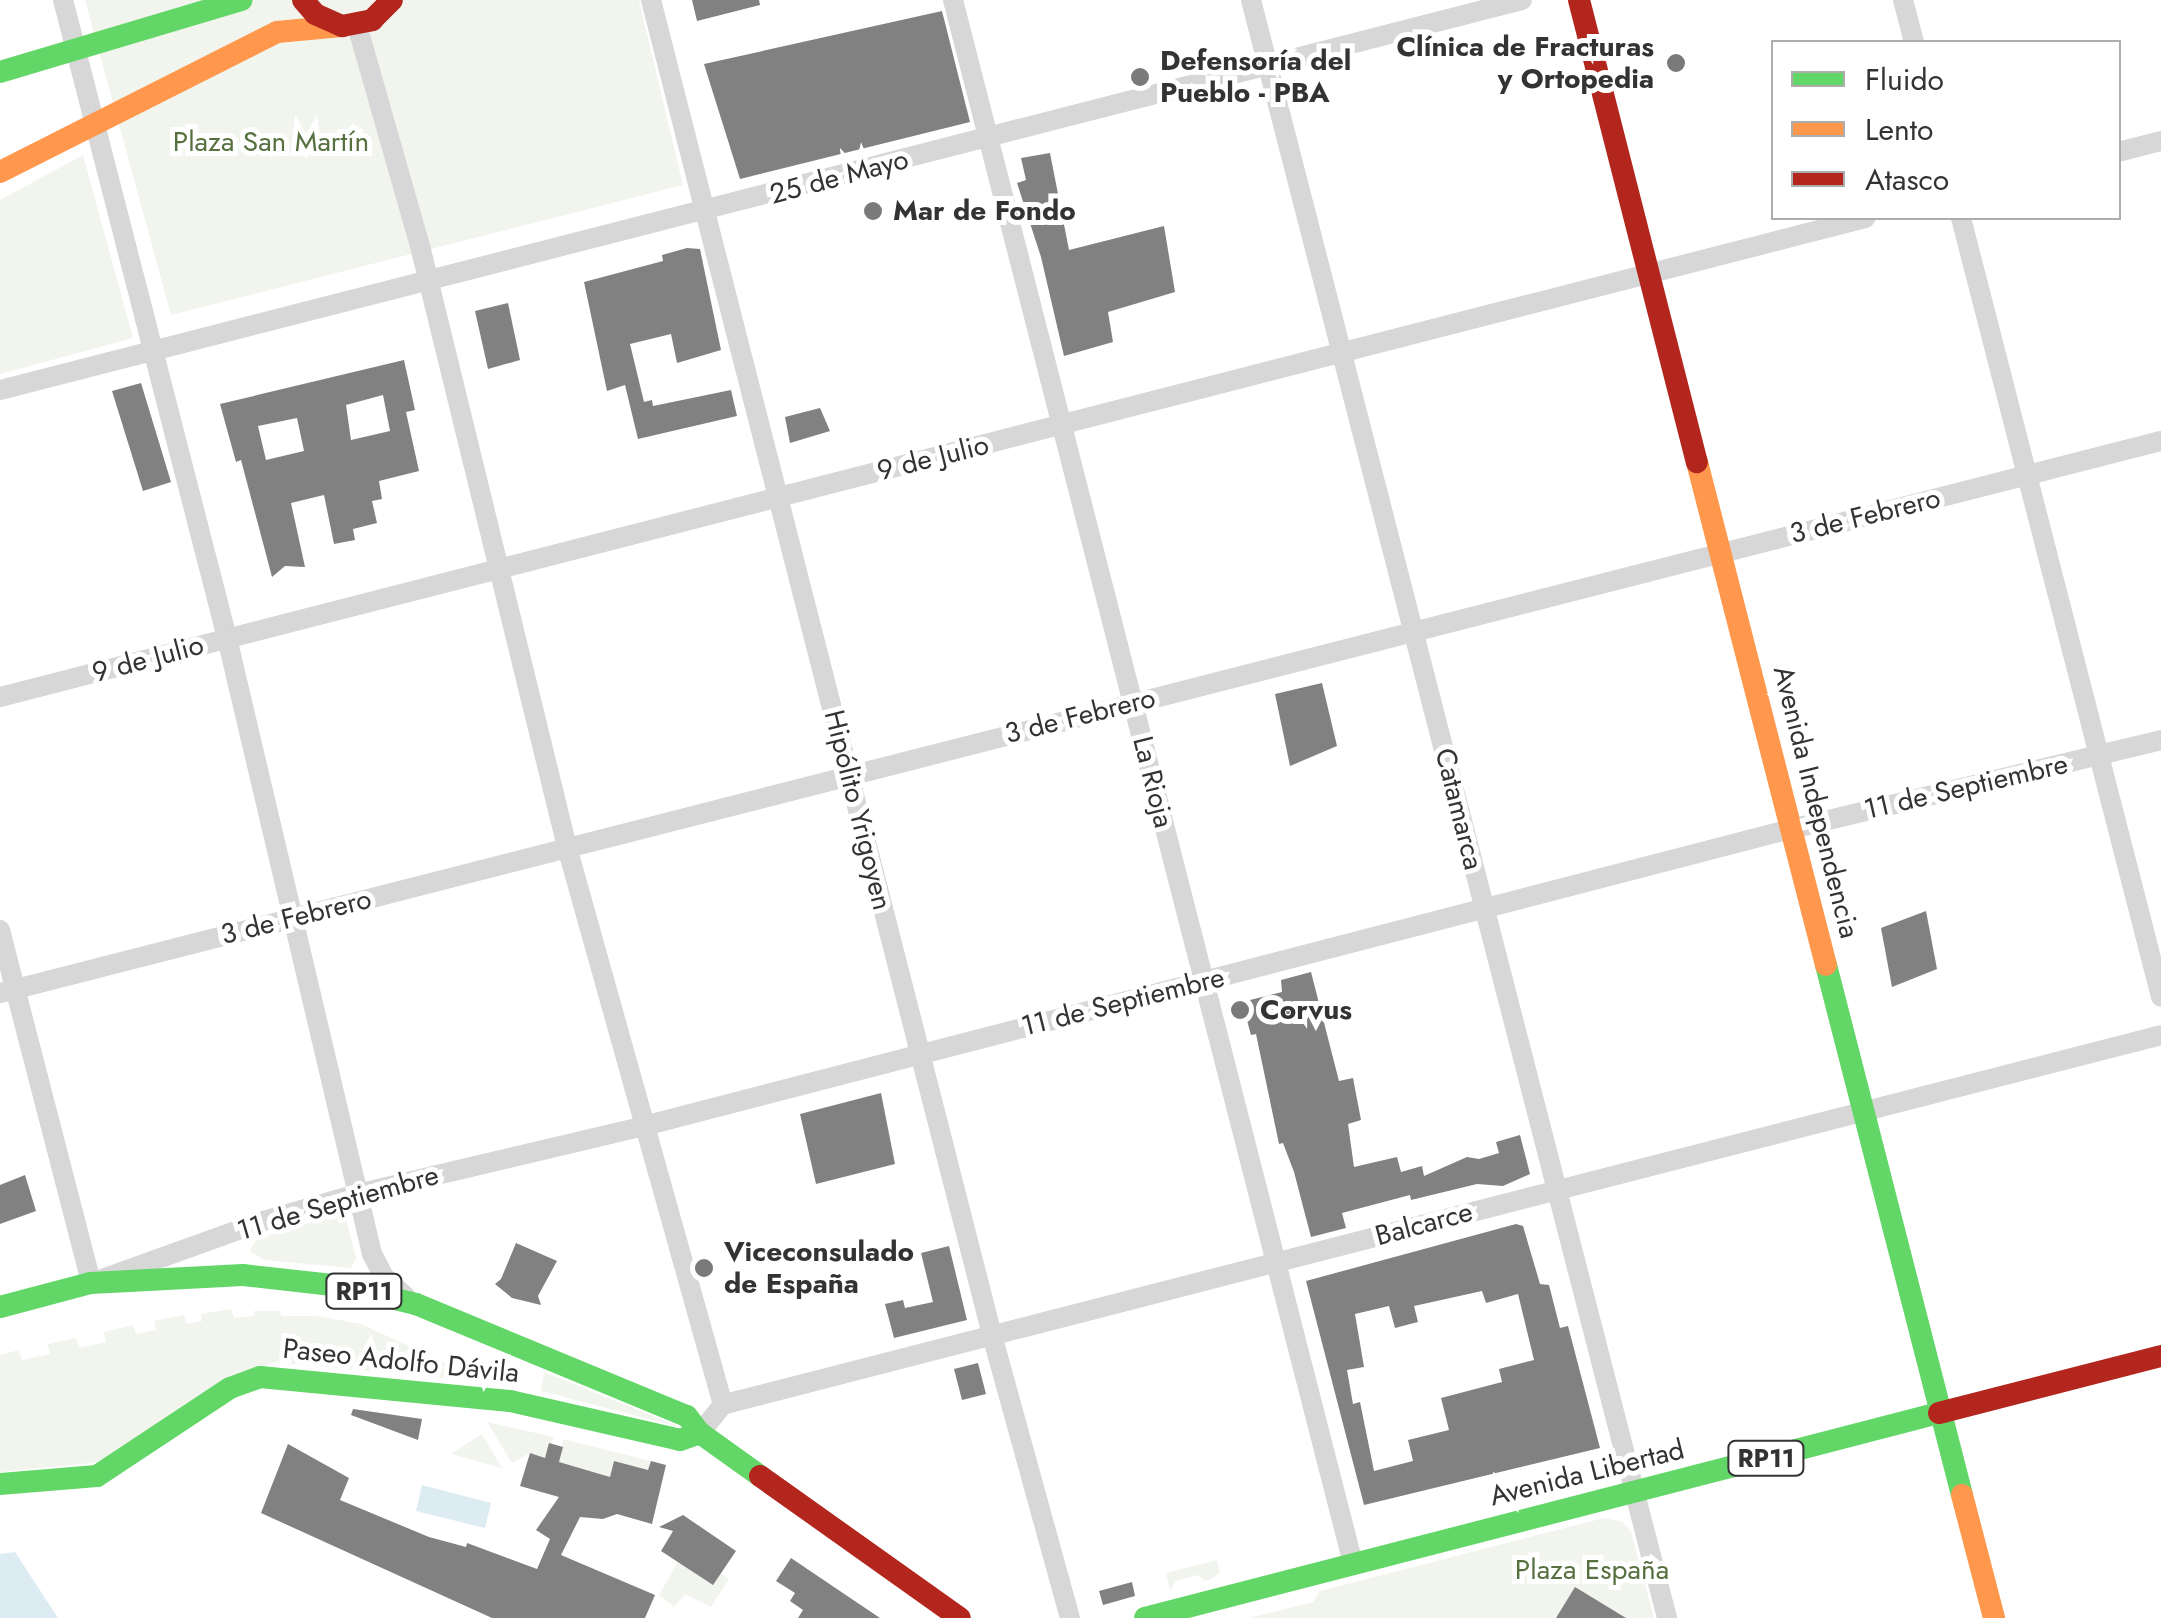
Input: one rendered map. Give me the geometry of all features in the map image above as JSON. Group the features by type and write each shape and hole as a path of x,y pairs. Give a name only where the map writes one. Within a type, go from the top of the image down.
{"main road":[{"path":"0,72 241,0"},
{"path":"303,0 315,14 350,26"},
{"name":"Avenida Independencia","path":"1579,0 1994,1618"},
{"path":"0,172 218,58 277,32 350,26 392,4"},
{"path":"212,11 230,16 238,26 235,41 218,58"},
{"name":"RP11","path":"0,1307 90,1284 261,1276 342,1286 416,1304 687,1416 700,1433 960,1618"},
{"path":"510,1402 529,1380 523,1348"},
{"name":"Avenida Libertad","path":"1144,1618 2161,1356"},
{"name":"Paseo Adolfo Dávila","path":"0,1484 97,1476 230,1388 260,1377 510,1402 680,1440 700,1433"}],"street":[{"path":"63,0 227,638 357,1194 378,1267 416,1304"},
{"name":"Hipólito Yrigoyen","path":"651,0 992,1335 1070,1618"},
{"name":"La Rioja","path":"953,0 1353,1564"},
{"name":"Catamarca","path":"1251,0 1667,1618"},
{"name":"25 de Mayo","path":"0,390 1522,0"},
{"path":"1903,0 1913,40"},
{"path":"350,26 429,282 567,846 723,1405 700,1433"},
{"path":"2121,151 2161,142"},
{"name":"9 de Julio","path":"0,697 1857,220"},
{"path":"1962,220 2161,997"},
{"name":"3 de Febrero","path":"8,991 2161,441"},
{"name":"11 de Septiembre","path":"90,1284 262,1221 357,1194 644,1126 1484,907 2161,740"},
{"path":"0,930 8,991 90,1284"},
{"name":"Balcarce","path":"723,1405 2161,1035"}],"green space":[{"name":"Plaza San Martín","path":"85,0 639,0 683,185 171,315"},
{"path":"83,155 133,338 0,374 0,200"},
{"path":"340,1214 346,1218 356,1259 351,1268 264,1260 250,1251 256,1239"},
{"path":"231,1309 234,1318 254,1316 254,1311 280,1311 281,1316 317,1316 361,1324 465,1372 453,1379 273,1362 100,1462 0,1472 0,1355 19,1350 22,1360 50,1354 48,1344 76,1338 79,1348 106,1342 104,1332 133,1325 136,1334 156,1330 154,1321 184,1315 187,1324 202,1321 201,1314"},
{"path":"544,1372 683,1428 541,1391"},
{"path":"487,1422 554,1437 545,1458 530,1453 512,1463"},
{"path":"482,1434 502,1468 451,1454"},
{"path":"563,1439 651,1461 648,1470 614,1461 610,1477 559,1462"},
{"name":"Plaza España","path":"1604,1518 1623,1522 1631,1532 1654,1618 1249,1618 1313,1602 1320,1591"},
{"path":"1217,1560 1220,1573 1211,1579 1205,1581 1198,1575 1176,1581 1170,1590 1166,1573"},
{"path":"678,1562 713,1585 721,1573 729,1579 711,1607 685,1594 674,1607 659,1595"}],"shaded area":[{"path":"422,1485 491,1503 485,1528 416,1511"},
{"path":"15,1552 58,1618 0,1618 0,1554"}],"building":[{"path":"692,0 759,0 760,5 697,21"},
{"path":"942,11 970,122 740,179 704,64"},
{"path":"1050,153 1069,250 1164,226 1175,292 1108,312 1113,342 1064,356 1041,257 1017,183 1026,180 1021,158"},
{"path":"687,248 700,249 721,350 677,363 671,334 630,344 644,402 652,400 653,406 731,390 737,416 638,439 625,385 607,391 584,282 663,261 662,255"},
{"path":"508,303 520,360 488,369 475,311"},
{"path":"404,360 415,410 406,412 419,471 379,481 382,499 372,501 377,523 353,529 355,540 334,544 324,495 291,503 305,567 285,566 272,577 241,460 236,462 220,404","holes":["383,395 390,431 351,440 346,405","297,418 304,451 266,460 258,426"]},
{"path":"141,383 171,482 143,491 112,391"},
{"path":"820,408 830,431 790,443 785,417"},
{"path":"1322,683 1337,746 1290,766 1275,694"},
{"path":"1926,911 1937,969 1892,987 1881,928"},
{"path":"1311,972 1339,1081 1353,1078 1361,1120 1348,1124 1354,1167 1397,1157 1401,1172 1422,1166 1424,1176 1467,1157 1479,1159 1499,1153 1496,1142 1520,1135 1530,1174 1503,1186 1477,1184 1411,1200 1410,1195 1342,1213 1346,1228 1311,1237 1294,1172 1283,1143 1279,1144 1256,1034 1251,1035 1242,1002 1282,992 1281,980"},
{"path":"881,1093 895,1164 816,1184 800,1114"},
{"path":"25,1175 36,1211 0,1224 0,1185"},
{"path":"1516,1224 1523,1226 1540,1284 1549,1285 1560,1328 1568,1326 1600,1448 1364,1505 1306,1281","holes":["1482,1291 1486,1303 1518,1294 1534,1360 1499,1369 1502,1382 1441,1398 1449,1430 1408,1440 1413,1461 1374,1471 1360,1402 1353,1404 1347,1370 1364,1367 1355,1314 1389,1306 1395,1328 1418,1322 1414,1306"]},
{"path":"516,1243 557,1261 538,1296 541,1305 512,1298 495,1284 501,1279"},
{"path":"949,1246 967,1320 894,1338 885,1304 903,1300 905,1308 933,1302 921,1253"},
{"path":"978,1363 986,1394 962,1400 954,1369"},
{"path":"353,1409 422,1419 418,1440 351,1415"},
{"path":"549,1443 563,1447 559,1462 610,1477 614,1461 648,1470 651,1461 666,1465 652,1524 617,1514 603,1519 580,1517 561,1555 655,1595 645,1618 492,1618 261,1513 288,1444 349,1478 340,1500 429,1537 466,1547 467,1543 537,1569 550,1539 536,1530 559,1497 520,1486 530,1453 545,1458"},
{"path":"683,1515 736,1551 713,1585 661,1551 673,1531 659,1527"},
{"path":"791,1558 880,1618 798,1618 803,1610 790,1601 795,1593 776,1581"},
{"path":"1132,1582 1135,1596 1103,1605 1099,1591"},
{"path":"1575,1587 1626,1618 1556,1618"}],"traffic: fast":[{"path":"0,72 241,0"},
{"path":"1826,965 1962,1495"},
{"path":"0,1307 91,1283 243,1275 341,1286 416,1304 687,1416 700,1433 760,1476"},
{"path":"0,1484 97,1476 230,1388 260,1377 510,1401 680,1440 700,1433"},
{"path":"1145,1618 1939,1413"}],"traffic: slow":[{"path":"0,172 277,32 342,26"},
{"path":"1697,462 1826,965"},
{"path":"1962,1495 1994,1618"}],"traffic: jam":[{"path":"303,0 315,14 342,26 372,20 392,0"},
{"path":"1579,0 1697,462"},
{"path":"1939,1413 2161,1356"},
{"path":"760,1476 960,1618"}],"place":[{"name":"Clínica de Fracturas y Ortopedia","path":"1676,63"},
{"name":"Defensoría del Pueblo - PBA","path":"1140,77"},
{"name":"Mar de Fondo","path":"873,211"},
{"name":"Corvus","path":"1240,1010"},
{"name":"Viceconsulado de España","path":"704,1268"}]}
